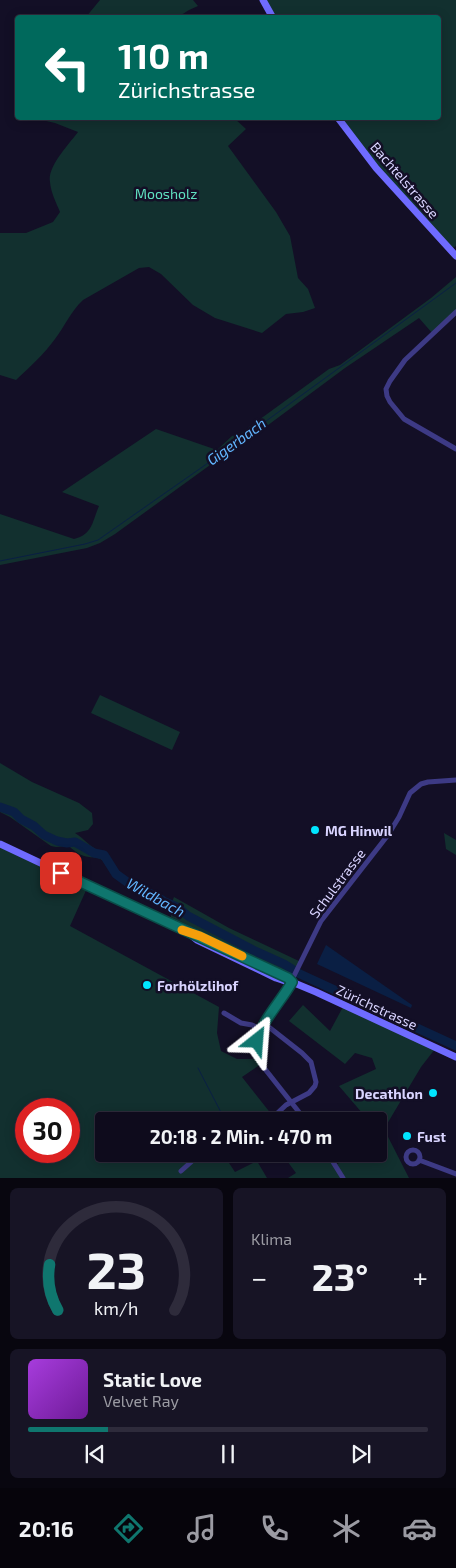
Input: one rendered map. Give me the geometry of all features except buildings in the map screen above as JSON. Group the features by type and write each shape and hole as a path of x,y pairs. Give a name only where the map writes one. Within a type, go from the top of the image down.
{"main road":[{"path":"263,0 272,15"},
{"name":"Bachtelstrasse","path":"340,120 376,168 453,248 456,256"},
{"name":"Zürichstrasse","path":"0,844 189,933 197,940 230,956 279,979 292,982 352,1008 454,1058"}],"street":[{"path":"456,312 405,360 386,389 390,402 404,419 456,449"},
{"name":"Schulstrasse","path":"261,1030 292,982 321,921 388,835 410,793 421,784 456,780"},
{"path":"224,1014 241,1023 252,1025 261,1030 256,1050 258,1059 298,1112"},
{"path":"265,1024 312,1062 316,1078 315,1086 304,1096 286,1105 279,1112"},
{"path":"419,1160 456,1174"},
{"path":"181,1171 191,1162"},
{"path":"333,1162 343,1178"}],"green space":[{"path":"100,0 193,0 198,6 181,15 88,15"},
{"path":"263,0 456,0 456,246 450,250 376,168 340,120 441,120 441,15 272,15"},
{"name":"Moosholz","path":"42,120 236,120 246,129 228,146 276,212 290,236 298,278 308,289 315,308 286,314 262,333 215,318 193,305 161,274 149,267 139,268 83,300 51,345 16,380 0,375 0,233 26,233 53,222 60,212 51,190 50,176 55,163 78,132"},
{"path":"456,277 456,312 433,334 419,318 345,368 225,457 217,460 100,543 87,548 0,565 0,514 74,539 80,537 91,527 99,506 62,492 156,429 217,450 232,436 241,433 329,369 340,365 431,298"},
{"path":"100,695 180,732 172,750 91,713"},
{"path":"0,763 32,782 79,803 92,813 93,824 88,830 75,833 102,851 122,875 140,886 159,893 172,902 174,897 229,928 301,962 294,977 171,917 171,909 120,881 102,860 81,855 69,846 51,846 0,812"},
{"path":"444,833 456,840 456,855 446,849"},
{"path":"0,843 88,886 70,926 219,1007 217,1033 221,1051 237,1059 258,1059 261,1064 242,1077 270,1112 95,1112 95,1162 228,1162 235,1172 258,1162 267,1178 0,1178"},
{"path":"303,1005 330,1031 344,1005 435,1049 421,1067 387,1124 387,1112 361,1112 339,1086 376,1069 372,1058 355,1053 345,1064 289,1021"},
{"path":"387,1135 409,1178 288,1178 296,1173 288,1162 333,1162 335,1165 341,1162 387,1162"}],"water":[{"path":"326,945 412,1005 411,1008 317,964"}],"waterway":[{"name":"Gigerbach","path":"0,561 98,540 218,456 456,283"},
{"name":"Wildbach","path":"0,807 14,812 44,835 57,841 75,842 94,853 104,855 116,874 134,887 179,908 188,916 284,964 300,974 456,1046"},
{"path":"198,1068 221,1112"}],"slow traffic":[{"path":"182,930 200,936 242,956"}],"place":[{"name":"MG Hinwil","path":"315,830"},
{"name":"Forhölzlihof","path":"147,985"},
{"name":"Decathlon","path":"433,1093"},
{"name":"Fust","path":"407,1136"}],"route":[{"path":"61,873 288,978 292,982 258,1035 257,1041"}]}
